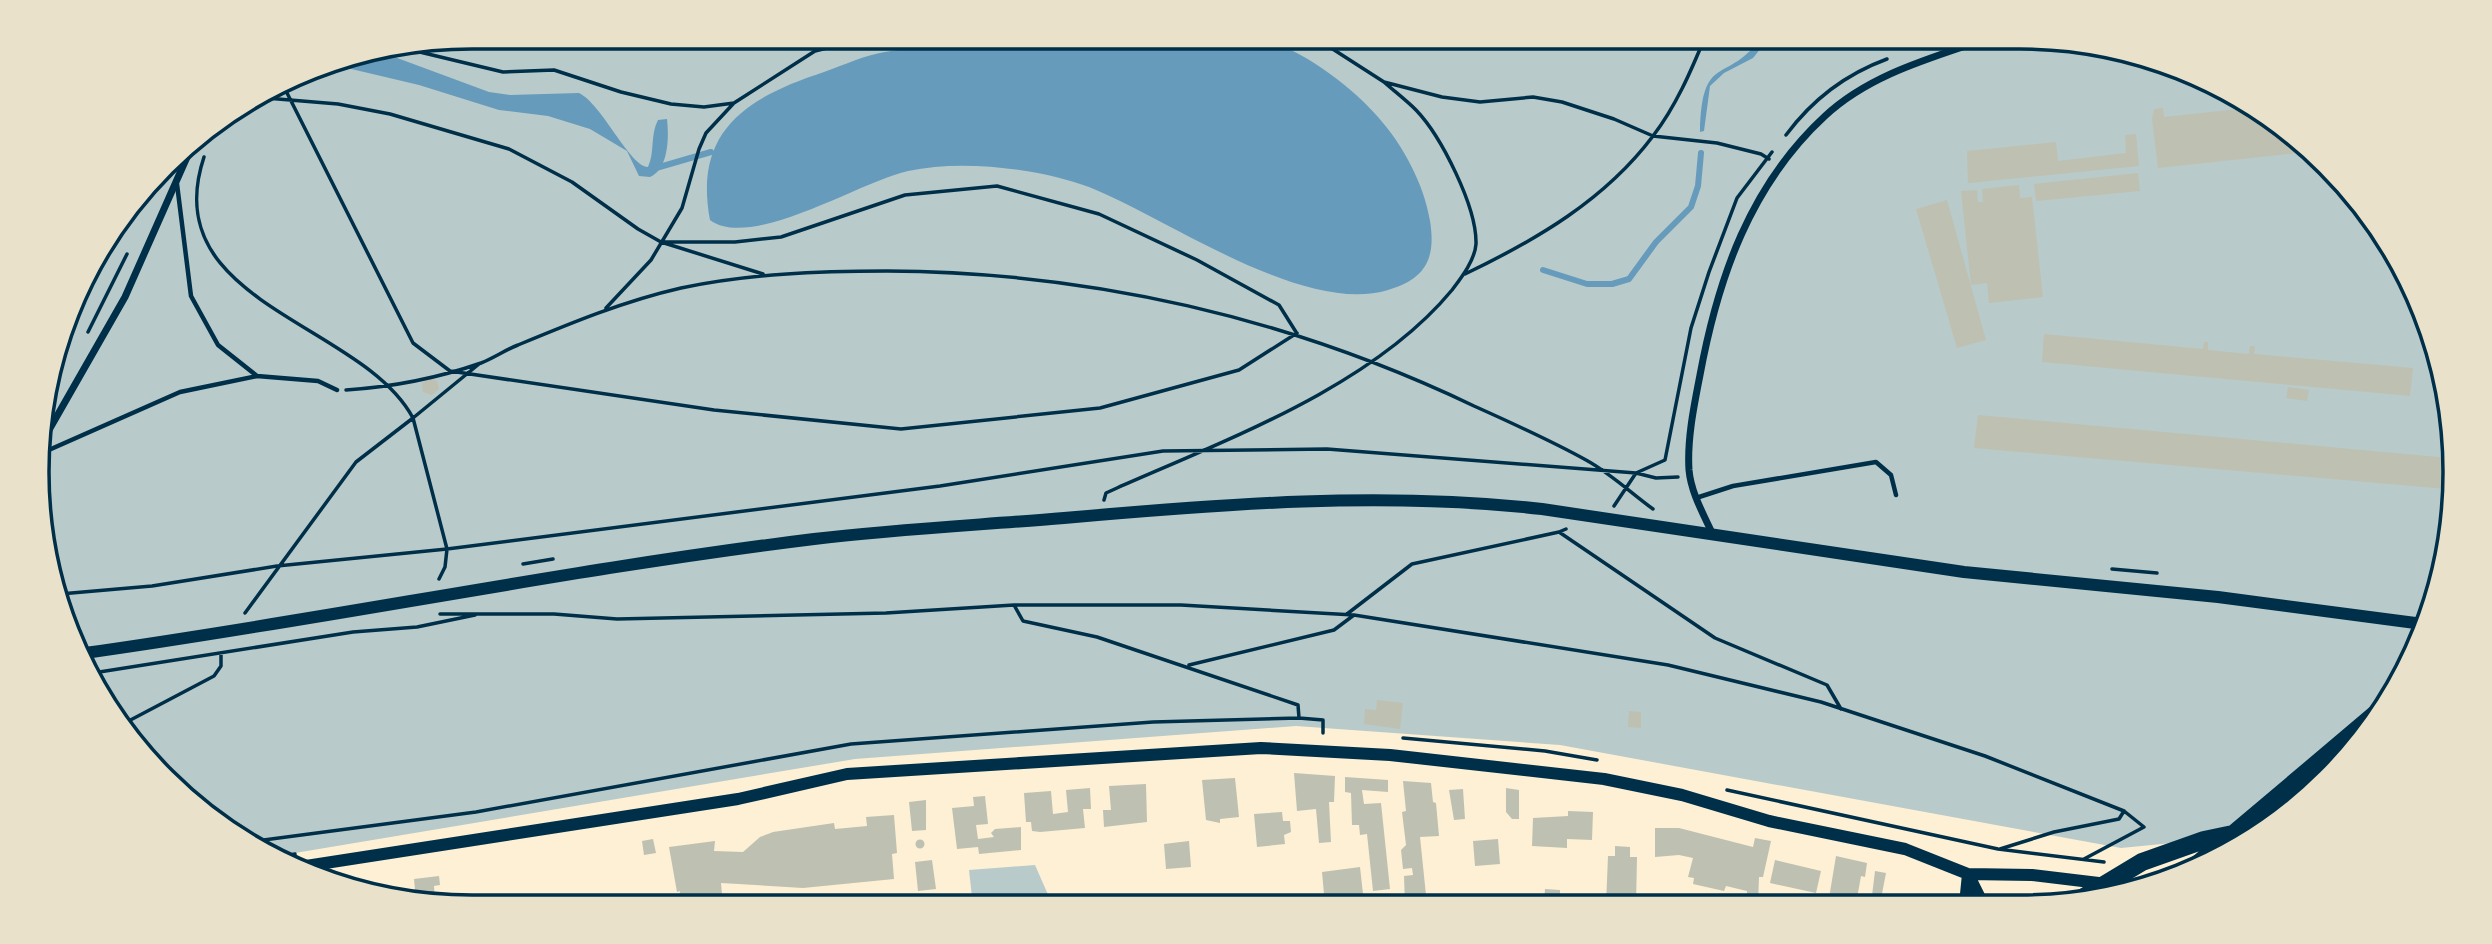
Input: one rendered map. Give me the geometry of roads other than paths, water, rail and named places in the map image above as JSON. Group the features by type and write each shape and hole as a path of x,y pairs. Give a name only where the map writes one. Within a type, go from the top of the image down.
{"highway":[{"path":"2224,842 2353,734"},
{"path":"2101,887 2142,862 2204,840 2242,832"}],"street":[{"path":"1713,535 1696,498 1689,474 1692,421 1715,307 1743,227 1780,167 1825,116 1853,95 1889,74 1959,49"},
{"path":"52,424 125,297 187,160"},
{"path":"90,652 220,635 602,569 844,537 1332,499 1475,502 1612,518 1964,572 2218,597 2415,623"},
{"path":"314,865 738,799 847,774 1261,748 1390,755 1604,779 1682,794 1769,821 1905,849 1968,874 2032,875 2113,885"},
{"path":"1966,895 1968,874"},
{"path":"1968,874 1978,895"}],"lane":[{"path":"177,184 191,296 218,345 257,376"},
{"path":"50,449 180,391 257,376 318,381 337,390"},
{"path":"1696,498 1733,486 1876,462 1891,475 1896,495"}],"water":[{"path":"905,49 1289,49 1321,67 1353,92 1387,128 1404,152 1418,179 1430,221 1431,246 1426,265 1411,280 1388,290 1354,294 1317,289 1277,277 1236,260 1089,187 1042,174 982,166 908,171 807,211 752,227 728,227 710,220 707,189 710,162 719,140 732,122 750,106 772,93 877,53"},
{"path":"1752,49 1760,49 1753,58 1724,73 1710,86 1704,131 1700,132 1705,90 1711,79"},
{"path":"393,56 489,92 510,95 579,93 597,109 633,157 648,167 658,120 667,119 668,143 664,160 661,167 650,177 639,176 627,151 590,129 548,116 499,110 419,85 347,68"}],"waterway":[{"path":"656,168 711,152"},
{"path":"1543,270 1587,284 1612,284 1629,279 1656,242 1691,207 1698,186 1701,153"}]}
